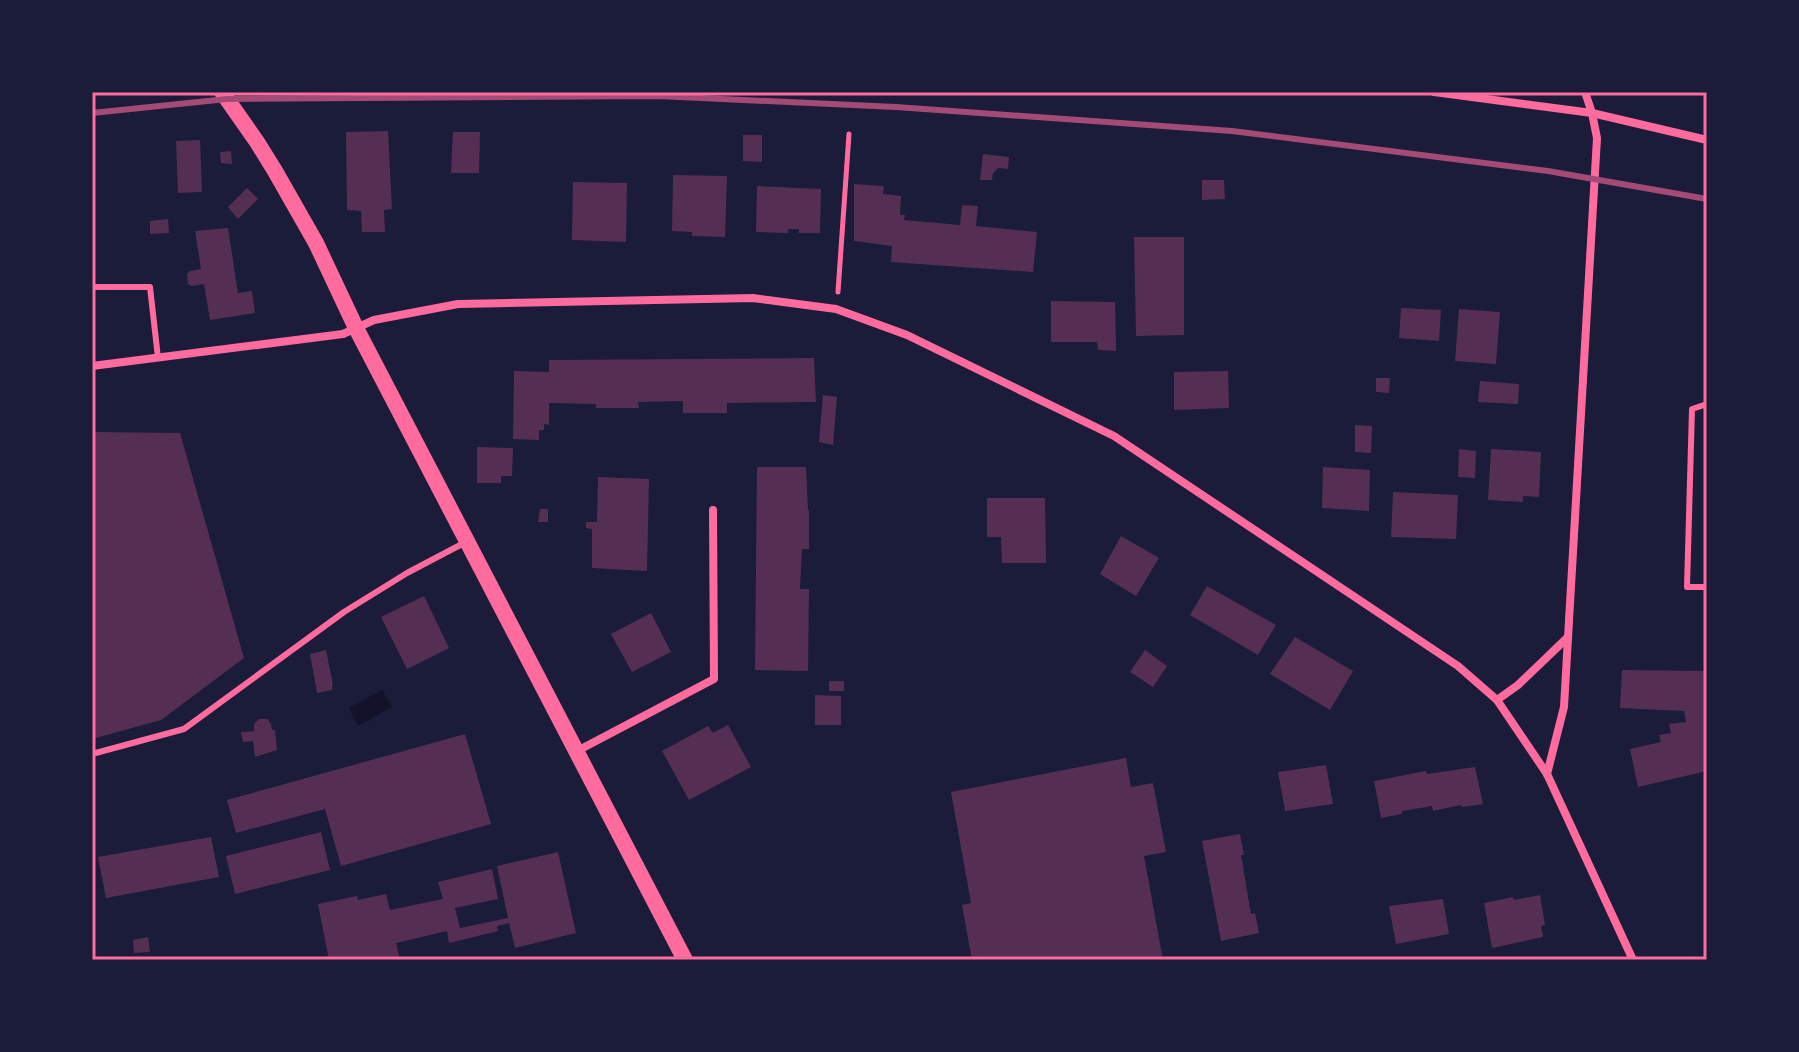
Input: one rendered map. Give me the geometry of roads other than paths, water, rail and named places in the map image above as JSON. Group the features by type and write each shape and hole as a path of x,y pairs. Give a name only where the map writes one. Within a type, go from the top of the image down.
{"main road":[{"path":"222,92 257,142 316,243 356,328 685,960"}],"street":[{"path":"1434,92 1592,113 1707,140"},
{"path":"1547,774 1564,707 1597,138 1585,92"},
{"path":"92,366 343,334 374,320 458,304 753,298 836,309 907,335 1114,436 1458,666 1497,700 1547,774 1633,960"},
{"path":"577,751 714,679 713,510"},
{"path":"1497,700 1518,685 1567,638"}],"lane":[{"path":"92,287 150,287 158,358"},
{"path":"1707,404 1692,409 1687,587 1707,587"},
{"path":"92,754 184,729 344,612 467,541"}],"railway":[{"path":"92,113 227,99 658,96 896,107 1232,131 1548,171 1707,199"}]}
